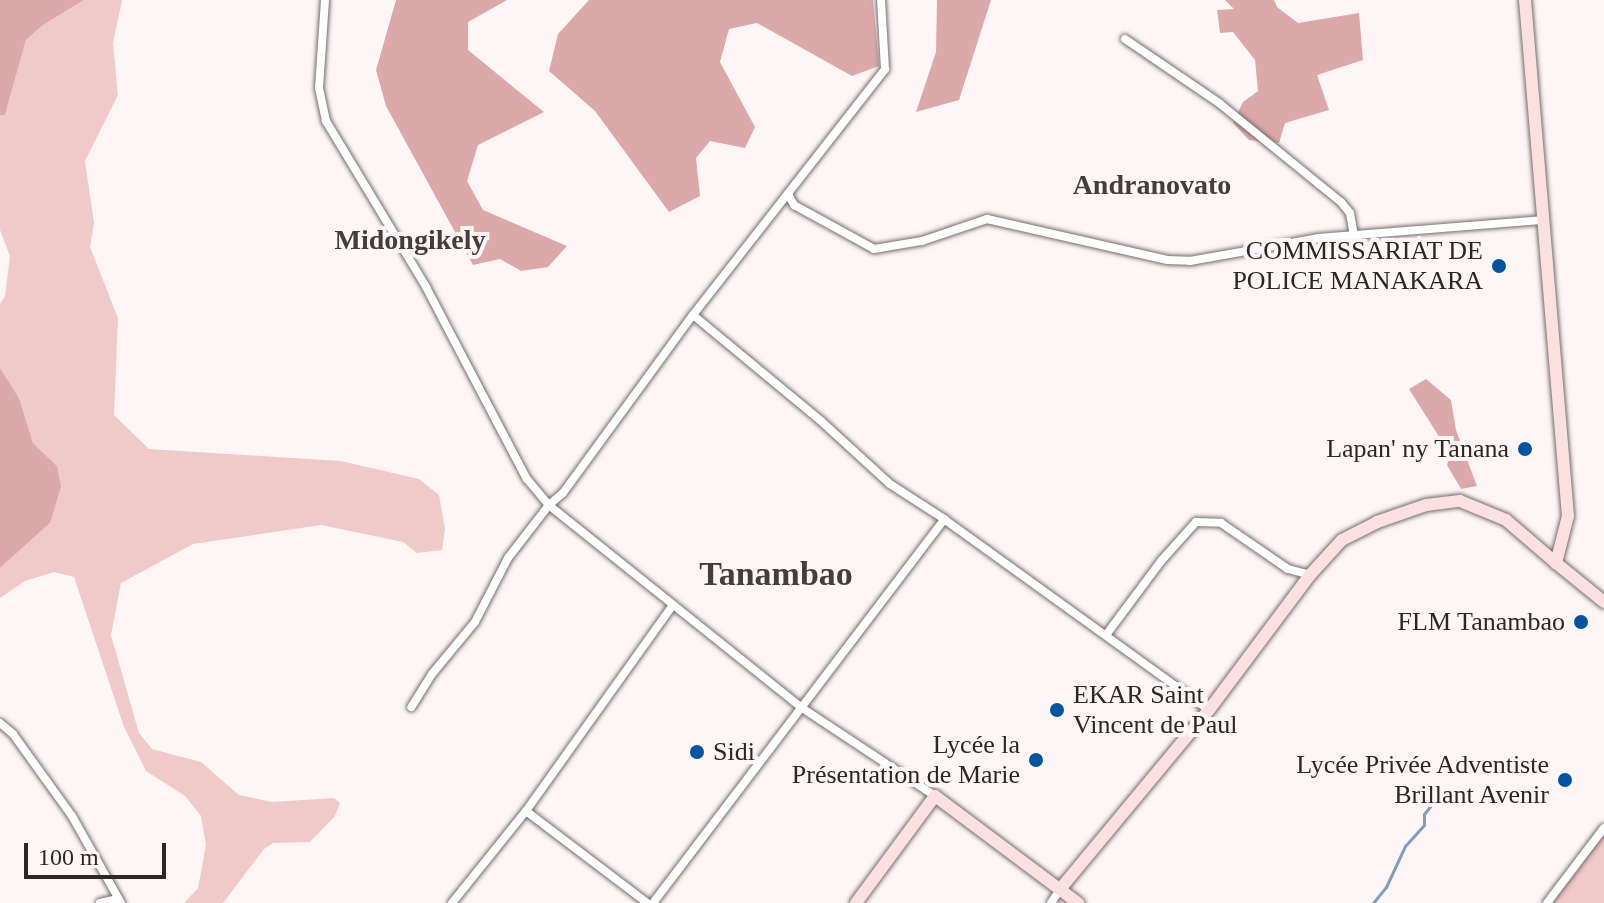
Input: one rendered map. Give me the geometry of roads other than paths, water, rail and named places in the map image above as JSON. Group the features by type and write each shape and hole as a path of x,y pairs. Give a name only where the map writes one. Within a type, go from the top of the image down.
{"street":[{"path":"325,0 319,88 326,121 426,287 527,479 549,505 802,708 935,796 1078,903"},
{"path":"411,707 432,674 475,622 508,558 549,505 563,493 693,315 885,69 881,0"},
{"path":"1525,0 1568,516 1556,563"},
{"path":"1125,39 1219,103 1341,202 1350,213 1354,236"},
{"path":"788,194 794,205 874,249 922,241 987,219 1167,260 1190,261 1319,238 1543,220"},
{"path":"693,315 821,421 890,484 944,519 1209,710"},
{"path":"1051,903 1209,710 1310,575 1342,540 1377,522 1426,505 1460,501 1506,520 1604,602"},
{"path":"526,811 650,903 944,519"},
{"path":"1106,635 1162,560 1196,522 1221,523 1288,569 1310,575"},
{"path":"452,903 526,811 673,605"},
{"path":"0,723 13,734 72,816 105,870 119,901 100,903"},
{"path":"856,903 935,796"},
{"path":"1547,903 1604,828"}],"waterway":[{"path":"1373,903 1386,887 1405,846 1424,825 1424,814 1433,803 1432,792"}],"place":[{"name":"COMMISSARIAT DE POLICE MANAKARA","path":"1499,266"},
{"name":"Lapan' ny Tanana","path":"1525,449"},
{"name":"FLM Tanambao","path":"1581,622"},
{"name":"EKAR Saint Vincent de Paul","path":"1057,710"},
{"name":"Sidi","path":"697,752"},
{"name":"Lycée la Présentation de Marie","path":"1036,760"},
{"name":"Lycée Privée Adventiste Brillant Avenir","path":"1565,780"}],"district":[{"name":"Andranovato","path":"1152,185"},
{"name":"Midongikely","path":"410,240"},
{"name":"Tanambao","path":"776,574"}]}
